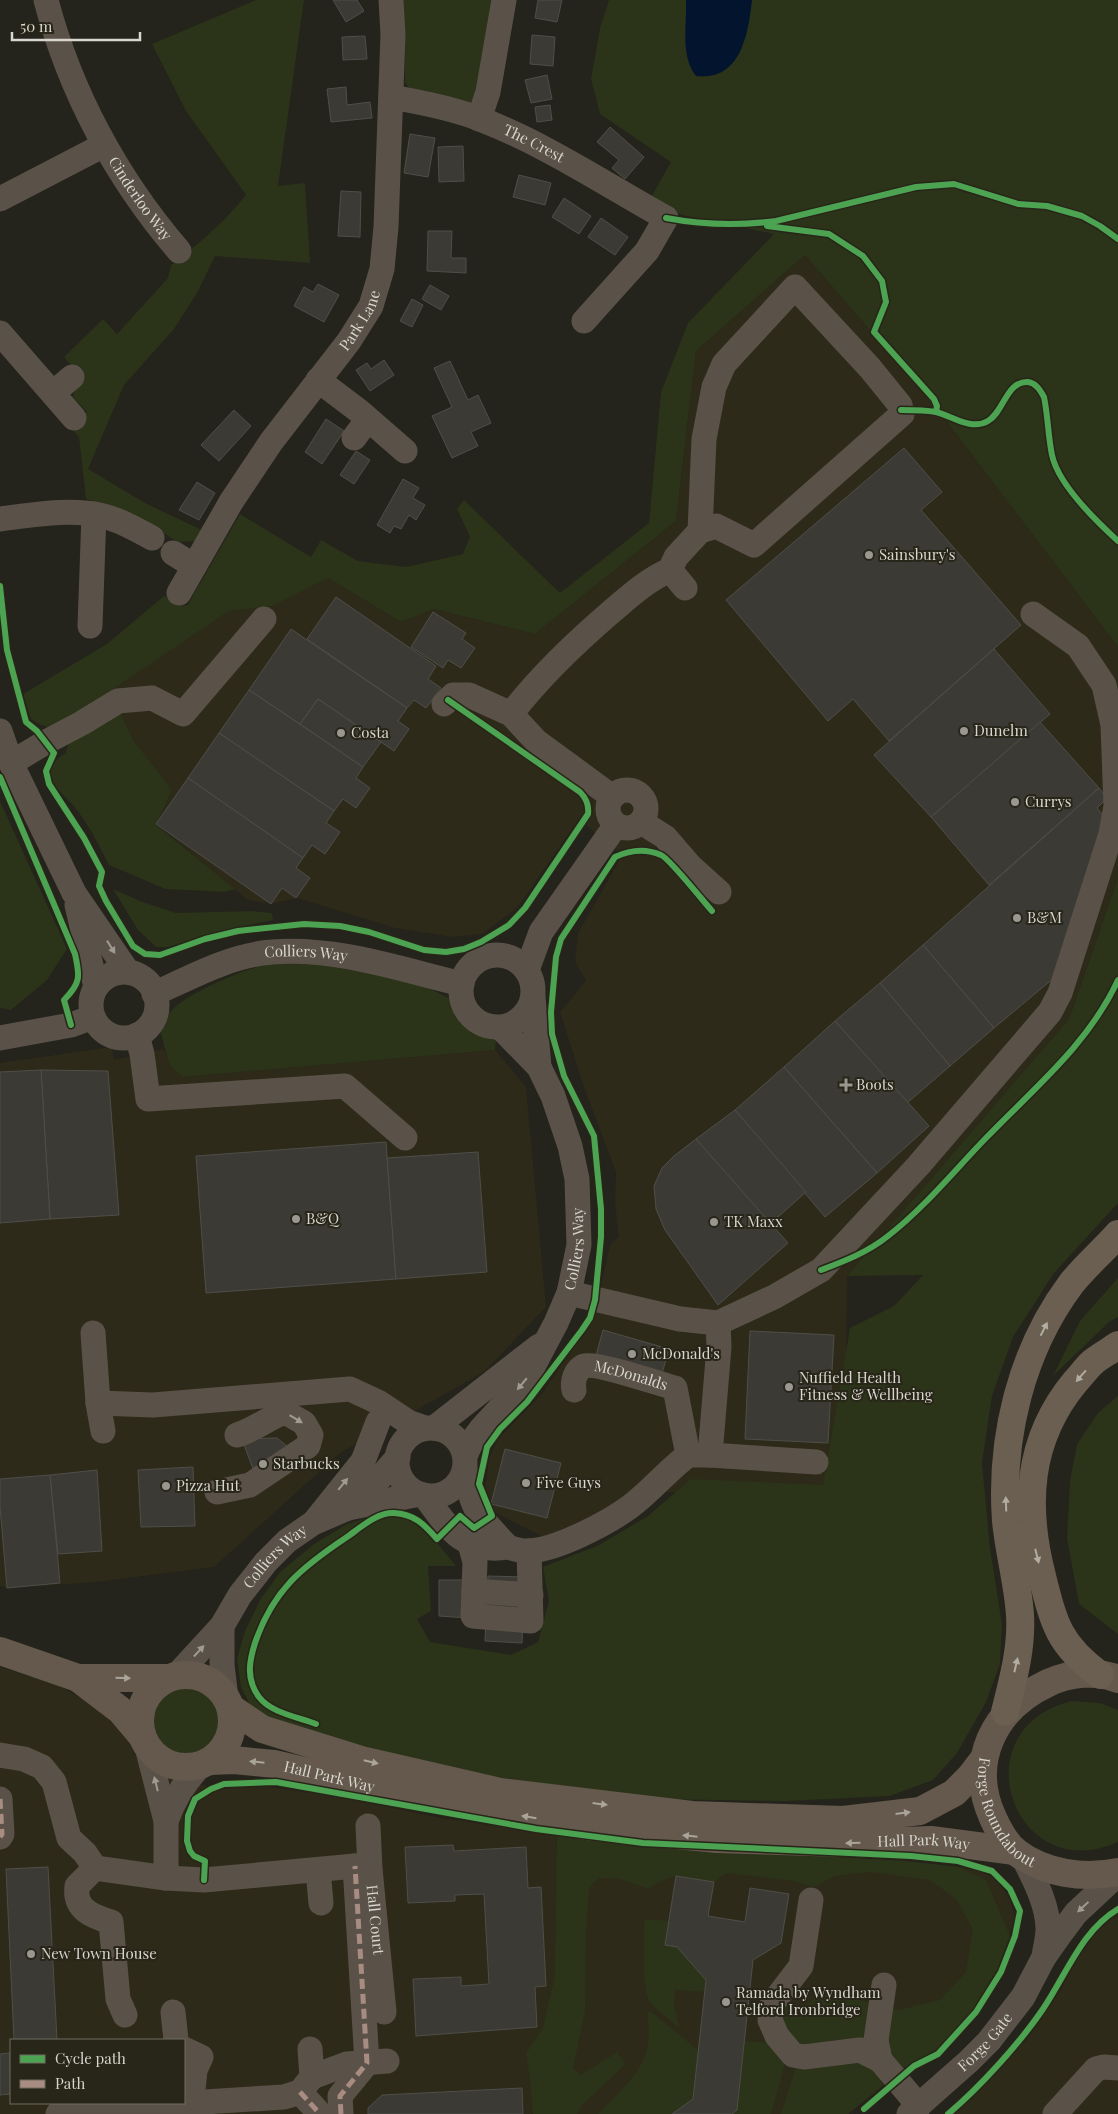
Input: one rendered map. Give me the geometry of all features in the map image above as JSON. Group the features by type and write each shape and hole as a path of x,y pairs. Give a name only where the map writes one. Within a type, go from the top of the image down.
{"highway":[{"path":"1005,1712 1019,1650 1020,1624 1006,1521 1005,1480 1012,1421 1024,1373 1044,1326 1072,1284 1118,1234"},
{"path":"1112,1677 1082,1662 1066,1645 1056,1624 1034,1547 1031,1507 1034,1464 1045,1429 1061,1399 1092,1363 1118,1345"}],"main road":[{"path":"0,1651 78,1678 120,1710 155,1756 166,1763 177,1767 189,1768 205,1763 222,1751 229,1738 232,1723 228,1703 217,1687 205,1679 190,1675 172,1677 78,1678"},
{"name":"Forge Roundabout","path":"1112,1677 1079,1674 1058,1678 1027,1694 1005,1712 991,1737 983,1760 982,1782 986,1802 996,1826 1018,1853 1050,1869 1073,1875 1095,1876 1118,1873"},
{"path":"145,1741 140,1722 141,1708 147,1696 156,1686 172,1677"},
{"name":"Hall Park Way","path":"228,1703 262,1730 310,1743 323,1763 393,1792 586,1826 717,1839 844,1843 931,1840 1018,1853"},
{"name":"Hall Park Way","path":"205,1763 234,1760 274,1764 323,1763 500,1792 692,1815 843,1820 920,1811 954,1793 970,1778 983,1760"}],"street":[{"name":"Cinderloo Way","path":"46,0 60,51 69,74 104,145 156,225 179,251"},
{"name":"Park Lane","path":"179,592 231,502 266,450 349,341 371,306 382,269 391,96 393,34 391,0"},
{"path":"479,119 488,92 504,0"},
{"name":"The Crest","path":"391,96 479,119 531,142 666,218 647,251 584,321"},
{"name":"Cinderloo Way","path":"0,199 104,145"},
{"path":"511,714 532,686 584,636 651,578 678,579 676,556 700,531 716,526 754,545 902,414 900,404 870,368 795,287 724,364 714,387 704,439 700,531"},
{"path":"0,333 74,418"},
{"path":"53,393 72,377"},
{"path":"318,380 361,428 405,451"},
{"path":"0,519 70,512 94,514 118,521 152,538"},
{"path":"90,626 94,514"},
{"path":"173,553 194,566"},
{"path":"569,1293 680,1319 718,1323 774,1297 821,1270 918,1166 1036,1031 1050,1012 1060,993 1112,834 1116,806 1113,725 1104,686 1078,646 1033,614"},
{"path":"11,762 118,701 152,698 183,714 264,619"},
{"path":"444,704 453,695 469,694 511,714 536,741 611,796"},
{"path":"0,731 11,762 74,893 128,972 144,979 154,994 156,1004 152,1022 137,1035 127,1038 116,1037 107,1033 93,1018 91,1002 96,986 74,893"},
{"path":"628,789 639,794 646,804 646,810 641,822 626,828 616,825 611,820 607,808 611,796 628,789"},
{"path":"641,822 665,837 690,866 720,892"},
{"path":"533,997 529,1008 522,1018 501,1028 490,1027 479,1023 470,1016 464,1006 461,995 462,984 466,973 478,961 495,955 506,956 518,962 527,970 541,932 616,825"},
{"path":"506,956 541,932"},
{"name":"Colliers Way","path":"154,994 191,976 229,962 271,952 349,956 462,984"},
{"name":"Colliers Way","path":"527,970 531,978 539,1067"},
{"path":"96,986 110,975 128,972"},
{"path":"0,1038 70,1026 93,1018"},
{"name":"Colliers Way","path":"172,1677 222,1626 240,1594 266,1562 287,1542 313,1523 348,1508 422,1494 442,1494 450,1490 461,1477 465,1463 481,1429 526,1380 556,1323 569,1293 579,1245 577,1179 570,1146 553,1096 539,1067 501,1028"},
{"path":"137,1035 142,1054 148,1099 345,1086 405,1138"},
{"path":"365,1396 378,1422 398,1454 398,1466 405,1483 422,1494 449,1527 470,1544 493,1550 519,1549 564,1542 598,1527 630,1506 694,1450 718,1347 718,1323"},
{"path":"93,1333 98,1404 103,1431"},
{"name":"Colliers Way","path":"348,1508 378,1480 409,1436 430,1428 545,1341"},
{"name":"McDonalds","path":"574,1390 572,1384 578,1371 584,1366 598,1366 675,1388 694,1450"},
{"path":"98,1404 153,1405 350,1389 378,1402 408,1422 445,1430 454,1437 461,1446 468,1493 474,1509 483,1522 519,1549 531,1595 474,1591 476,1562 470,1544"},
{"path":"217,1492 250,1485 308,1446 310,1435 304,1423 286,1412 272,1416 244,1433 237,1435"},
{"path":"313,1523 363,1460 378,1422"},
{"path":"694,1450 816,1462"},
{"name":"Colliers Way","path":"222,1626 222,1665 228,1703"},
{"path":"145,1741 166,1821 166,1878"},
{"path":"0,1754 24,1759 42,1767 54,1782 69,1838 86,1853 96,1868 166,1878 204,1880 362,1868 377,2062"},
{"path":"166,1821 179,1792 191,1775 205,1763"},
{"path":"0,1799 2,1834 0,1837"},
{"name":"Hall Court","path":"368,1826 362,1868 384,2012"},
{"name":"Forge Gate","path":"1018,1853 1033,1877 1044,1906 1048,1929 1044,1957"},
{"path":"96,1868 76,1886 76,1895 80,1907 92,1916 111,1922 118,1999 125,2015"},
{"path":"318,1870 322,1903"},
{"name":"Forge Gate","path":"914,2110 989,2041 1023,1997 1044,1957 1076,1913 1118,1873"},
{"path":"811,1900 801,1966 772,2004 770,2020 773,2028 777,2036 793,2055 804,2057 860,2050 880,2060"},
{"path":"884,1985 876,2040 880,2060 914,2110"},
{"path":"173,2012 176,2039"},
{"path":"310,2049 306,2085 320,2114"},
{"path":"185,2102 193,2090 195,2070 192,2053"},
{"path":"185,2103 284,2097 347,2064 377,2062"},
{"path":"341,2114 340,2096 377,2062"},
{"path":"1055,2114 1096,2069 1104,2067 1118,2068"},
{"path":"58,2114 74,2110 168,2104"}],"shaded area":[{"path":"805,255 932,402 1118,647 1118,878 1069,1019 847,1276 845,1508 647,1490 549,1540 496,1513 489,1505 485,1491 489,1458 498,1439 541,1395 594,1318 610,1245 619,1237 615,1201 616,1172 585,1090 560,1012 586,981 575,961 578,933 622,856 579,819 517,908 482,934 453,937 395,928 297,898 271,904 248,900 156,824 172,790 134,741 117,706 113,688 229,611 273,606 328,578 401,622 434,609 535,634 676,521 696,351"},
{"path":"112,1047 114,1060 164,1049 169,1064 182,1077 495,1050 526,1087 546,1307 484,1372 340,1453 214,1567 97,1582 7,1588 0,1586 0,1063"},
{"path":"0,1667 57,1685 101,1709 129,1742 139,1762 170,1779 222,1789 248,1786 269,1787 340,1797 441,1818 557,1835 729,1851 906,1861 980,1871 996,1879 1010,1899 1015,1917 998,1970 973,2012 937,2049 902,2069 848,2114 0,2114"},
{"path":"1118,1915 1118,2114 952,2114 1027,2039 1061,1989 1086,1943 1106,1923"}],"green space":[{"path":"256,0 304,0 278,186 305,183 310,263 215,256 197,293 174,329 124,385 88,469 145,503 204,531 197,541 178,542 131,513 86,499 79,437 69,426 87,412 73,397 74,387 83,379 64,357 103,319 117,334 168,278 171,265 211,232 246,195 186,111 152,44"},
{"path":"404,0 500,0 477,107 415,97 405,82"},
{"path":"609,0 1118,0 1118,647 932,402 805,255 696,351 676,521 535,634 434,609 401,622 328,578 273,606 229,611 54,729 41,725 31,719 23,694 107,644 164,596 187,606 240,514 311,557 321,540 358,561 406,567 463,554 470,537 457,509 464,500 560,593 649,523 661,392 688,323 774,234 682,215 650,199 671,162 600,114 591,79 600,28"},
{"path":"117,706 134,741 172,790 156,825 235,889 225,892 165,889 109,865 85,822 74,806 54,784 51,777 53,764 66,753 72,738 86,725"},
{"path":"0,801 67,949 47,980 11,1010 0,1008"},
{"path":"1118,878 1118,1203 1054,1273 1013,1337 992,1396 982,1463 990,1548 1002,1624 1000,1664 986,1702 957,1753 933,1780 890,1796 787,1801 649,1799 469,1773 302,1731 268,1719 251,1707 241,1687 237,1659 245,1631 260,1600 280,1572 314,1544 347,1524 382,1513 410,1519 438,1544 456,1566 428,1566 431,1611 417,1619 430,1642 511,1655 538,1642 549,1601 543,1567 599,1545 648,1516 691,1479 823,1485 850,1328 894,1306 923,1275 847,1276 1069,1019"},
{"path":"113,889 140,901 176,913 252,911 272,913 273,920 229,929 168,947 156,947 138,930"},
{"path":"277,962 353,965 427,987 450,999 472,1023 496,1039 495,1050 182,1077 169,1064 160,1030 169,1013 189,997 219,981 265,964"},
{"path":"1118,1278 1118,1317 1109,1322 1053,1376 1080,1321"},
{"path":"1118,1396 1118,1634 1079,1604 1067,1538 1070,1481 1077,1444 1098,1413"},
{"path":"179,1688 193,1688 205,1693 214,1702 219,1714 217,1734 210,1745 193,1754 179,1754 167,1749 158,1740 153,1728 153,1714 158,1702 167,1693"},
{"path":"1072,1701 1100,1703 1118,1710 1118,1842 1081,1851 1050,1844 1027,1825 1013,1799 1009,1770 1016,1741 1037,1717"},
{"path":"557,1835 729,1851 906,1861 959,1867 986,1880 1010,1936 998,1970 973,2012 937,2049 902,2069 890,2055 885,2041 889,2008 898,2010 940,2000 966,1972 973,1929 956,1899 930,1880 871,1872 834,1876 814,1887 792,1881 727,1873 714,1882 680,1876 672,1877 657,1883 649,1889 620,1879 599,1878 589,1887 586,1932 585,2011 573,2068 581,2075 617,2052 626,2064 583,2104 577,2114 533,2114 526,2053 543,2028 555,1976"},
{"path":"645,1919 669,1921 665,1945 677,1947 706,1980 705,1992 675,1990 674,2007 680,2028 653,2005 647,1996 644,1962"},
{"path":"821,1991 876,2004 873,2033 861,2042 844,2039 809,2045 799,2044 781,2023 785,1999 801,2011"},
{"path":"650,2011 698,2050 693,2099 672,2114 598,2114 630,2081 644,2059 648,2046 649,2032 647,2014"},
{"path":"745,2041 772,2043 787,2057 771,2114 732,2114 737,2110"},
{"path":"865,2058 884,2085 848,2114 781,2114 797,2064"}],"water":[{"path":"686,0 752,0 744,41 732,63 723,71 711,76 696,76 691,68 685,40"}],"building":[{"path":"333,0 357,0 364,11 346,22"},
{"path":"538,0 562,0 557,22 535,18"},
{"path":"532,35 555,37 553,66 530,64"},
{"path":"365,36 367,59 343,60 342,37"},
{"path":"547,75 552,99 531,103 525,80"},
{"path":"346,87 347,105 370,102 372,118 331,122 327,89"},
{"path":"550,105 552,120 537,122 535,107"},
{"path":"610,127 644,157 625,179 612,168 619,160 597,142"},
{"path":"410,134 435,138 428,177 404,173"},
{"path":"463,146 464,181 439,182 438,147"},
{"path":"519,175 551,183 545,205 513,197"},
{"path":"341,191 361,192 360,237 338,236"},
{"path":"564,198 591,216 579,234 552,217"},
{"path":"601,218 628,237 615,255 588,237"},
{"path":"428,231 452,231 451,258 466,258 466,273 427,271"},
{"path":"318,284 339,295 324,322 294,306 304,287 313,292"},
{"path":"430,285 449,296 441,310 422,299"},
{"path":"412,299 423,305 412,327 400,321"},
{"path":"384,360 394,375 370,391 356,370 367,363 371,369"},
{"path":"450,361 468,400 478,395 491,423 471,432 478,446 452,458 432,416 452,407 434,368"},
{"path":"234,410 251,426 219,461 201,445"},
{"path":"326,419 344,431 322,464 305,452"},
{"name":"Sainsbury's","path":"904,448 942,492 921,510 1021,625 889,741 853,699 828,721 726,600"},
{"path":"356,451 370,460 354,484 340,475"},
{"path":"403,479 419,488 413,498 425,505 416,520 409,515 401,529 394,526 390,533 377,525"},
{"path":"197,482 215,493 199,520 179,510"},
{"path":"336,597 436,666 428,679 441,688 426,708 414,700 407,708 307,639"},
{"path":"433,612 466,633 462,639 475,648 461,668 448,660 443,668 411,647"},
{"path":"291,629 407,708 398,721 409,729 394,751 318,699 300,724 249,690"},
{"name":"Dunelm","path":"994,649 1050,714 931,817 874,755"},
{"path":"249,690 363,767 356,778 370,788 356,808 343,799 334,811 219,733"},
{"name":"Costa","path":"318,699 381,742 363,767 300,724"},
{"name":"Currys","path":"1040,722 1099,788 989,885 931,817"},
{"path":"219,733 334,811 326,823 340,832 325,854 312,845 303,858 188,778"},
{"path":"188,778 303,858 296,868 310,878 296,898 282,888 271,904 156,824"},
{"name":"B&M","path":"1099,788 1107,798 1097,808 1111,825 1061,972 994,1028 923,945"},
{"path":"923,945 994,1028 950,1066 880,983"},
{"path":"880,983 950,1066 907,1103 835,1021"},
{"name":"Boots","path":"835,1021 929,1126 877,1173 784,1067"},
{"path":"784,1067 877,1173 825,1217 735,1110"},
{"path":"41,1070 108,1071 119,1215 50,1219"},
{"path":"41,1070 50,1219 0,1223 0,1072"},
{"path":"735,1110 806,1192 770,1224 696,1139"},
{"name":"TK Maxx","path":"696,1139 788,1243 718,1305 665,1230 656,1209 654,1186 662,1168"},
{"name":"B&Q","path":"386,1142 396,1279 206,1293 196,1156"},
{"path":"478,1152 487,1272 396,1279 387,1158"},
{"name":"McDonald's","path":"603,1330 669,1349 661,1377 595,1359"},
{"name":"Nuffield Health Fitness & Wellbeing","path":"750,1331 834,1335 828,1443 745,1439"},
{"name":"Starbucks","path":"277,1438 294,1452 256,1477 242,1439"},
{"name":"Five Guys","path":"505,1449 561,1463 547,1518 491,1504"},
{"name":"Pizza Hut","path":"193,1467 195,1526 141,1527 138,1470"},
{"path":"97,1470 102,1551 58,1554 50,1475"},
{"path":"50,1475 60,1583 7,1588 0,1507 0,1479"},
{"path":"488,1576 525,1577 522,1643 485,1641"},
{"path":"439,1580 468,1580 468,1618 439,1616"},
{"path":"453,1845 454,1851 526,1847 528,1888 541,1887 546,1986 535,1987 537,2027 416,2036 413,1979 461,1977 461,1986 489,1984 484,1894 455,1895 455,1901 408,1903 405,1847"},
{"name":"New Town House","path":"48,1867 57,2039 14,2039 6,1869"},
{"name":"Ramada by Wyndham Telford Ironbridge","path":"676,1876 714,1882 708,1916 745,1922 750,1888 789,1894 781,1943 753,1960 737,2110 732,2114 672,2114 693,2099 706,1980 677,1947 665,1945"},
{"path":"10,2053 10,2094 0,2095 0,2054"},
{"path":"522,2088 523,2114 368,2114 368,2108 382,2095"}],"marked path":[{"path":"0,1799 2,1834 0,1837"},
{"path":"341,2114 340,2096 367,2063 355,1866"},
{"path":"300,2092 320,2114"}],"cycle path":[{"path":"666,218 721,224 776,221 916,187 954,184 1018,204 1047,206 1082,216 1118,239"},
{"path":"767,226 829,234 863,256 882,281 886,302 874,332 934,399 937,406 936,412"},
{"path":"901,410 936,412 968,424 982,424 993,417 1015,386 1028,382 1036,385 1044,397 1052,455 1062,478 1089,513 1118,541"},
{"path":"0,586 7,650 26,722 37,731 54,753 46,771 49,784 84,838 102,872 99,886 106,901 133,946 145,954 160,955 205,939 238,931 304,924 340,926 369,932 424,950 446,952 464,949 481,942 509,925 525,908 588,814 587,805 580,792 448,700"},
{"path":"0,777 75,954 78,979 74,989 64,1000 71,1025"},
{"path":"316,1724 270,1707 259,1697 250,1677 251,1657 255,1643 262,1624 280,1594 291,1581 316,1559 363,1525 381,1515 388,1513 407,1515 423,1524 437,1539 460,1516 474,1528 492,1516 479,1484 487,1447 500,1429 527,1402 590,1318 595,1300 601,1237 601,1209 594,1136 564,1076 552,1034 551,1012 556,957 561,939 615,857 632,851 649,851 661,855 678,871 712,911"},
{"path":"821,1270 847,1260 872,1247 914,1214 1075,1046 1106,1003 1118,980"},
{"path":"204,1880 205,1861 194,1856 190,1851 187,1841 188,1816 195,1799 211,1789 224,1784 276,1782 536,1829 643,1843 911,1856 958,1861 992,1871 1010,1889 1020,1911 1015,1936 1001,1972 976,2012 938,2054 914,2066 864,2109"},
{"path":"948,2114 986,2078 1023,2036 1043,2009 1085,1941 1105,1918 1118,1909"}],"place":[{"name":"Sainsbury's","path":"869,555"},
{"name":"Dunelm","path":"964,731"},
{"name":"Costa","path":"341,733"},
{"name":"Currys","path":"1015,802"},
{"name":"B&M","path":"1017,918"},
{"name":"Boots","path":"846,1085"},
{"name":"B&Q","path":"296,1219"},
{"name":"TK Maxx","path":"714,1222"},
{"name":"McDonald's","path":"632,1354"},
{"name":"Nuffield Health Fitness & Wellbeing","path":"789,1387"},
{"name":"Starbucks","path":"263,1464"},
{"name":"Five Guys","path":"526,1483"},
{"name":"Pizza Hut","path":"166,1486"},
{"name":"New Town House","path":"31,1954"},
{"name":"Ramada by Wyndham Telford Ironbridge","path":"726,2002"}]}
